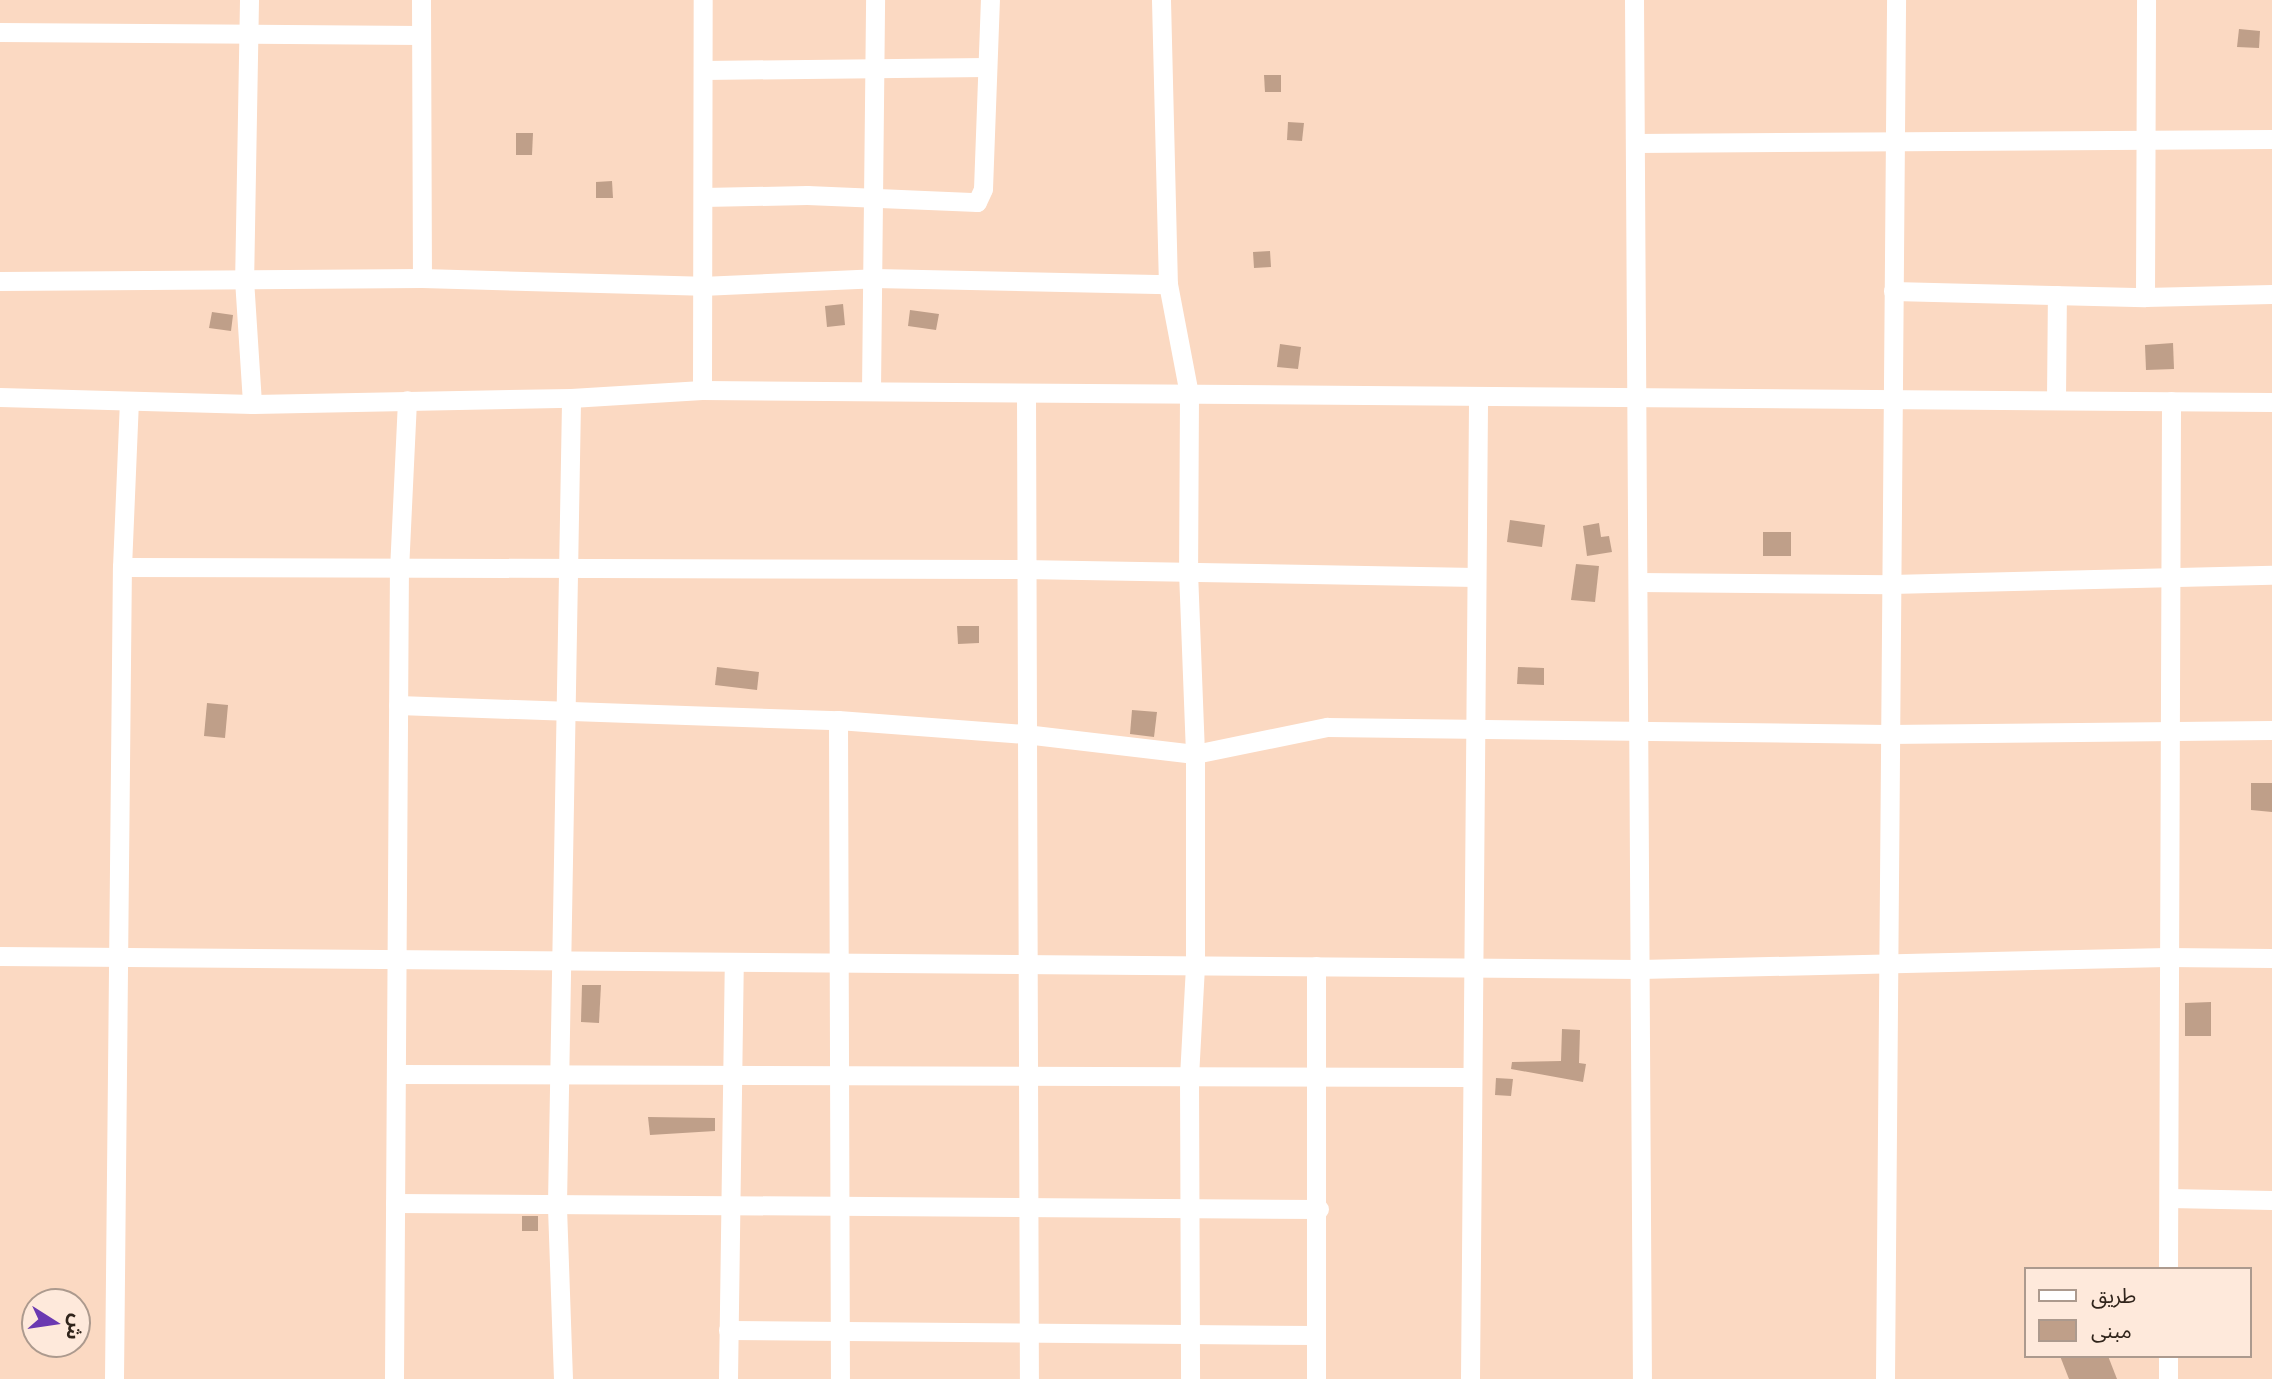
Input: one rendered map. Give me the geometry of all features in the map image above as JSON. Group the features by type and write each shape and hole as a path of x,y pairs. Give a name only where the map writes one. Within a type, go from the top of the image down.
{"street":[{"path":"249,0 244,279 252,404"},
{"path":"421,0 422,278"},
{"path":"702,390 703,0"},
{"path":"871,391 875,0"},
{"path":"703,197 873,198 977,202 983,190 990,0"},
{"path":"1161,0 1168,284 1189,394 1188,570 1195,754 1195,966 1189,1076 1190,1379"},
{"path":"1634,0 1642,1379"},
{"path":"1885,1379 1888,734 1896,0"},
{"path":"2145,297 2146,0"},
{"path":"0,32 420,36"},
{"path":"703,70 986,67"},
{"path":"1635,143 2272,139"},
{"path":"0,281 422,278 701,286 874,278 1168,284"},
{"path":"1893,291 2145,297 2272,294"},
{"path":"2056,400 2057,295"},
{"path":"0,397 129,403 252,404 572,398 702,390 2272,402"},
{"path":"1026,393 1023,569 1029,1379"},
{"path":"1470,1379 1478,396"},
{"path":"563,1379 557,1204 572,398"},
{"path":"394,1379 399,570 407,400"},
{"path":"2168,1267 2167,957 2173,732 2171,401"},
{"path":"114,1379 122,567 129,403"},
{"path":"122,567 568,571 1188,570 1475,577"},
{"path":"1638,582 1891,584 2272,575"},
{"path":"398,705 838,720 1026,734 1195,754 1327,727 1888,734 2272,730"},
{"path":"838,720 840,1379"},
{"path":"0,956 1640,969 2167,957 2272,958"},
{"path":"728,1379 734,961"},
{"path":"1316,966 1316,1379"},
{"path":"396,1074 1471,1077"},
{"path":"2169,1198 2272,1200"},
{"path":"395,1203 1189,1206 1318,1209"},
{"path":"728,1330 1316,1335"},
{"path":"2168,1358 2168,1379"}],"building":[{"path":"2239,29 2260,31 2259,48 2237,47"},
{"path":"1264,75 1281,75 1281,92 1265,92"},
{"path":"1288,122 1304,123 1302,141 1287,140"},
{"path":"516,133 533,133 532,155 516,155"},
{"path":"612,181 613,198 596,198 596,182"},
{"path":"1270,251 1271,267 1254,268 1253,252"},
{"path":"843,304 845,325 827,327 825,306"},
{"path":"910,310 939,314 936,330 908,326"},
{"path":"212,312 233,315 231,331 209,328"},
{"path":"2173,343 2174,369 2146,370 2145,345"},
{"path":"1280,344 1301,347 1298,369 1277,367"},
{"path":"1510,520 1545,525 1542,547 1507,542"},
{"path":"1599,523 1601,537 1609,536 1612,552 1587,556 1583,526"},
{"path":"1763,532 1791,532 1791,556 1763,556"},
{"path":"1576,564 1599,566 1595,602 1571,600"},
{"path":"957,626 979,626 979,643 958,644"},
{"path":"717,667 759,672 757,690 715,685"},
{"path":"1518,667 1544,668 1544,685 1517,684"},
{"path":"207,703 228,705 225,738 204,736"},
{"path":"1132,710 1157,712 1154,737 1130,734"},
{"path":"2251,783 2272,783 2272,812 2251,810"},
{"path":"582,985 601,985 599,1023 581,1022"},
{"path":"2211,1002 2211,1036 2185,1036 2185,1003"},
{"path":"1562,1029 1580,1030 1579,1063 1586,1064 1583,1082 1511,1069 1512,1062 1561,1061"},
{"path":"1496,1078 1513,1079 1511,1096 1495,1095"},
{"path":"648,1117 715,1118 715,1131 650,1135"},
{"path":"522,1216 538,1216 538,1231 522,1231"},
{"path":"2061,1358 2109,1358 2117,1379 2069,1379"}]}
